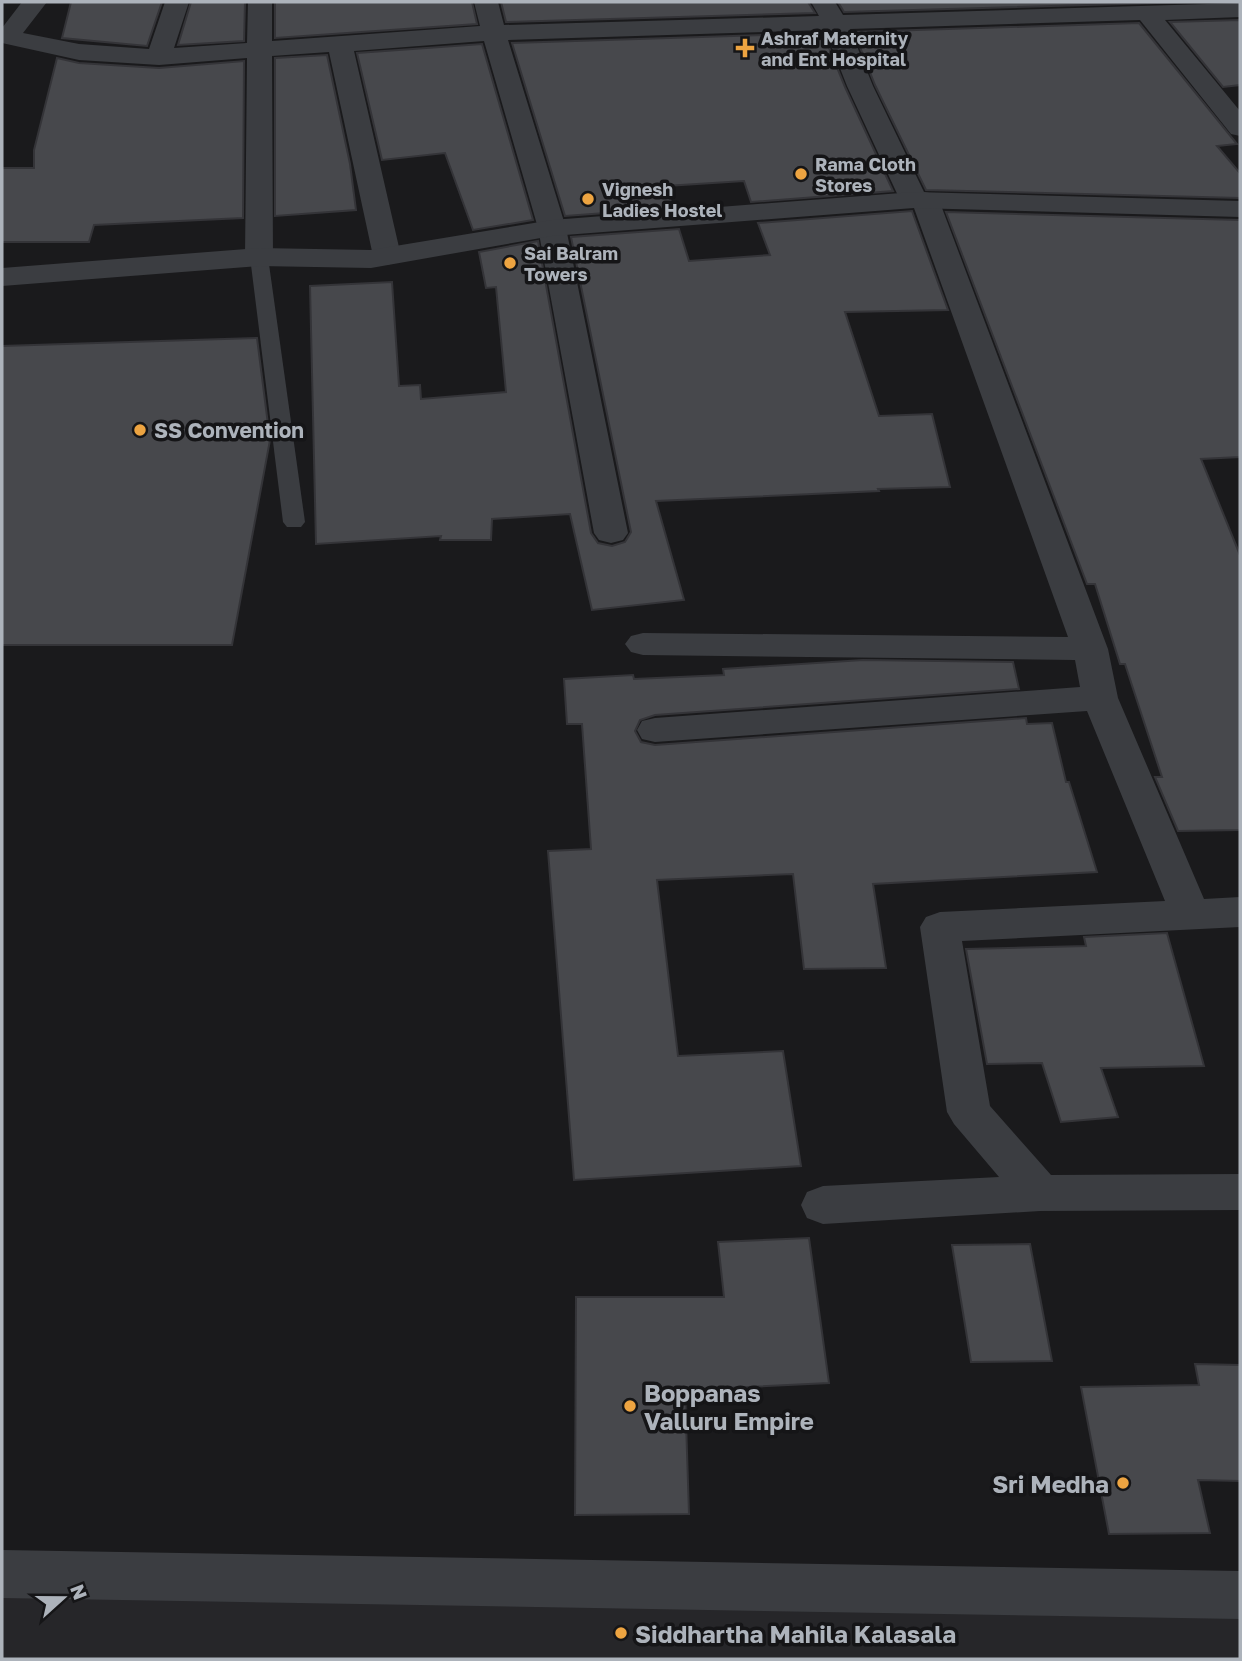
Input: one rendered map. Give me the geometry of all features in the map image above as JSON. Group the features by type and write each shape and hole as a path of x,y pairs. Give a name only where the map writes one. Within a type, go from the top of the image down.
{"street":[{"path":"5,36 36,2"},
{"path":"159,57 177,2"},
{"path":"259,257 260,2"},
{"path":"486,2 552,228 611,533"},
{"path":"5,36 79,52 159,57 829,11 1240,10"},
{"path":"829,11 860,86 919,200 1090,649 1100,698 1190,914"},
{"path":"1146,12 1240,128"},
{"path":"340,44 387,256"},
{"path":"2,277 259,257 371,258 552,228 919,200 1240,209"},
{"path":"643,644 1090,649"},
{"path":"655,730 1100,698"},
{"path":"1040,1193 969,1112 940,927 1240,912"},
{"path":"823,1205 1040,1193 1240,1192"},
{"path":"2,1574 1240,1595"}],"lane":[{"path":"259,257 294,522"}],"shaded area":[{"name":"Siddhartha Mahila Kalasala","path":"2,1589 758,1607 1240,1605 1240,1659 2,1659"}],"building":[{"path":"71,2 162,2 147,46 62,38"},
{"path":"191,2 245,2 244,41 178,45"},
{"path":"275,2 472,2 477,24 275,38"},
{"path":"501,2 808,2 815,13 506,22"},
{"path":"838,2 1194,2 844,12"},
{"path":"1240,20 1240,85 1223,87 1170,22"},
{"path":"1139,23 1237,144 1217,146 1240,173 1240,198 926,190 875,85 854,32"},
{"path":"823,33 893,191 751,202 744,181 666,186 673,208 565,216 512,43"},
{"path":"482,44 533,220 473,230 445,153 382,160 357,53"},
{"path":"327,55 350,164 356,210 275,216 275,58"},
{"path":"57,58 79,63 159,68 244,61 243,218 94,225 89,242 2,242 2,168 34,168 34,150"},
{"path":"912,211 948,310 845,312 879,416 932,414 950,487 656,501 684,600 592,610 570,514 492,519 491,540 440,540 441,536 316,544 310,286 392,282 399,386 420,385 421,399 506,392 496,287 486,288 479,252 538,241 591,533 598,543 612,546 625,542 631,532 571,237 679,229 689,261 770,255 758,223"},
{"path":"946,212 1240,220 1240,457 1201,459 1240,555 1240,830 1178,831 1155,777 1162,777 1125,664 1120,664 1095,584 1087,584"},
{"path":"257,338 270,440 232,645 2,645 2,346"},
{"path":"863,660 1013,662 1019,689 655,715 640,720 635,731 641,742 655,745 1026,718 1027,724 1052,723 1066,782 1069,782 1097,872 873,884 886,968 804,969 793,874 657,880 678,1056 783,1051 801,1166 574,1180 548,851 591,849 582,724 567,724 564,679 633,675 634,679 724,675 723,669"},
{"path":"1167,933 1204,1066 1101,1068 1118,1117 1061,1122 1042,1063 987,1064 966,949 1086,946 1084,937"},
{"path":"809,1238 829,1383 685,1390 689,1514 575,1515 576,1297 724,1297 718,1242"},
{"path":"1030,1244 1052,1361 971,1362 952,1245"},
{"path":"1195,1364 1240,1365 1240,1481 1198,1480 1210,1533 1109,1534 1081,1387 1199,1385"}],"place":[{"name":"Ashraf Maternity and Ent Hospital","path":"745,48"},
{"name":"Rama Cloth Stores","path":"801,174"},
{"name":"Vignesh Ladies Hostel","path":"588,199"},
{"name":"Sai Balram Towers","path":"510,263"},
{"name":"SS Convention","path":"140,430"},
{"name":"Boppanas Valluru Empire","path":"630,1406"},
{"name":"Sri Medha","path":"1123,1483"},
{"name":"Siddhartha Mahila Kalasala","path":"621,1633"}]}
